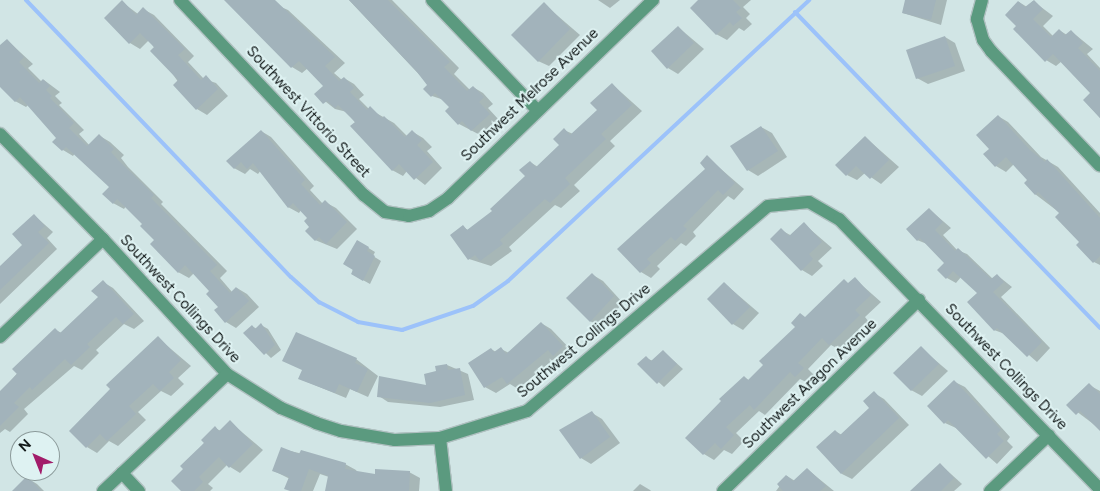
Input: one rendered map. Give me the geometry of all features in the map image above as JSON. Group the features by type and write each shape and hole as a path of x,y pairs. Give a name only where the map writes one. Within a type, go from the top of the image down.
{"street":[{"name":"Southwest Vittorio Street","path":"180,0 376,205 386,212 410,216 428,211"},
{"path":"432,0 537,110"},
{"name":"Southwest Melrose Avenue","path":"428,211 448,198 653,0"},
{"path":"982,0 977,19 983,40 991,51 1100,166"},
{"name":"Southwest Collings Drive","path":"0,134 103,239 227,374 294,415 341,431 395,440 440,438 527,411 768,206 809,202 839,219 1100,489"},
{"path":"0,337 103,239"},
{"name":"Southwest Aragon Avenue","path":"723,491 919,300"},
{"path":"103,491 227,374"},
{"path":"990,491 1049,435"},
{"path":"440,438 446,491"},
{"path":"122,473 139,491"}],"building":[{"path":"122,0 136,15 143,7 185,49 178,55 201,80 206,75 218,89 196,110 173,85 178,80 150,51 154,47 140,33 129,44 104,18"},
{"path":"224,0 275,0 335,57 325,66 339,81 344,77 354,88 350,92 367,110 370,106 382,118 384,116 405,137 412,130 422,140 417,145 433,162 414,180 399,164 392,171 350,126 355,122 338,105 335,108 327,101 323,104 314,94 323,86 299,61 291,68"},
{"path":"349,0 388,0 450,62 444,67 467,91 473,86 484,97 479,102 490,114 471,131 462,121 458,125 445,111 449,107 435,93 431,97 423,89 427,85 417,72"},
{"path":"698,0 733,0 741,8 736,12 742,18 733,26 730,22 716,35 690,8"},
{"path":"905,0 936,0 931,20 902,13"},
{"path":"1034,0 1043,9 1033,19 1051,37 1059,29 1065,35 1071,30 1083,43 1078,48 1100,71 1100,118 1083,100 1090,93 1053,54 1045,62 1013,29 1016,26 1005,15 1018,1 1025,7"},
{"path":"544,2 570,29 538,62 511,35"},
{"path":"678,26 694,43 667,69 651,51"},
{"path":"945,36 955,66 916,79 906,50"},
{"path":"7,39 24,57 19,62 39,83 43,79 50,86 46,90 52,96 50,98 74,123 69,128 87,146 99,134 114,149 111,152 118,160 154,195 151,198 217,265 210,271 230,293 236,287 249,301 225,323 214,310 218,307 206,294 209,291 185,265 178,273 150,244 154,240 140,226 142,224 117,199 113,204 102,194 109,187 66,147 62,151 52,142 56,138 20,97 15,102 0,87 0,45"},
{"path":"612,83 632,105 601,134 606,139 565,178 570,184 550,203 545,199 500,240 503,244 480,261 475,255 468,260 450,235 463,225 467,230 492,211 490,209 525,176 519,170 530,161 536,167 559,145 553,139 564,128 570,135 597,110 590,103"},
{"path":"998,115 1030,150 1045,162 1047,159 1100,218 1100,256 1093,263 1076,245 1079,242 1055,217 1059,213 1038,192 1035,195 1024,183 1027,180 1006,157 995,167 983,154 989,149 976,135"},
{"path":"761,126 778,151 747,171 730,146"},
{"path":"261,130 305,180 301,184 320,205 325,200 347,222 326,244 319,237 315,241 305,231 309,227 304,221 307,218 293,203 288,208 253,163 247,169 241,162 234,169 226,161"},
{"path":"865,136 889,160 870,179 856,166 846,176 835,165"},
{"path":"707,155 735,183 723,195 718,190 683,226 687,229 675,241 671,237 647,259 651,263 640,273 617,249 705,169 700,163"},
{"path":"929,208 943,222 935,230 955,251 958,248 991,279 997,274 1004,282 993,292 1042,342 1027,357 997,328 994,331 967,302 977,293 953,271 946,279 937,270 944,263 920,238 917,241 906,229"},
{"path":"34,214 45,226 38,232 49,243 0,290 0,266 22,245 12,234"},
{"path":"804,222 822,242 809,254 813,259 801,271 770,239 781,228 789,236"},
{"path":"357,240 369,247 367,251 375,256 363,281 351,274 353,270 343,264"},
{"path":"592,273 614,296 590,322 566,298"},
{"path":"855,277 871,295 855,310 860,315 829,345 822,338 798,363 804,368 795,377 790,372 754,410 750,405 726,427 734,435 721,449 715,443 703,455 685,438 721,401 719,399 744,376 748,380 763,365 759,361 795,327 791,323 800,313 805,317 844,279 848,283"},
{"path":"103,280 134,314 123,324 116,317 87,344 90,347 71,365 65,359 32,390 30,387 14,403 19,407 0,426 0,391 17,374 12,369 55,328 60,333 98,297 91,291"},
{"path":"724,282 750,307 732,325 707,299"},
{"path":"541,322 563,346 553,356 548,350 507,384 502,377 484,388 468,363 491,348 494,352 501,347 506,354"},
{"path":"261,323 275,345 264,355 243,333 252,325 255,329"},
{"path":"296,332 357,358 355,363 368,369 357,392 339,384 335,393 298,379 302,370 282,361"},
{"path":"158,336 181,360 169,372 174,378 160,391 153,384 129,406 136,414 107,441 100,434 86,448 69,431 110,389 106,385"},
{"path":"921,346 939,364 911,391 893,373"},
{"path":"663,350 677,364 657,384 637,364 646,356 651,361"},
{"path":"447,364 448,370 460,368 465,395 430,403 377,397 379,376 426,385 424,374 436,371 435,366"},
{"path":"954,380 1001,430 997,434 1004,441 986,459 948,420 944,424 927,406"},
{"path":"1089,383 1100,394 1100,431 1080,411 1076,415 1066,405"},
{"path":"874,391 899,418 841,474 816,447 835,430 840,435 869,408 863,401"},
{"path":"592,411 610,437 580,459 559,430"},
{"path":"230,420 253,444 229,468 219,457 199,477 203,482 194,491 181,491 171,481 183,469 180,466 204,443 201,440 215,426 219,431"},
{"path":"281,447 299,454 301,450 346,463 345,469 375,474 375,469 410,471 409,491 325,491 328,476 309,469 301,491 284,489 289,477 272,471"},
{"path":"940,463 954,478 941,491 910,491"},
{"path":"807,468 826,486 820,491 783,491 777,484 786,475 793,481"},
{"path":"22,481 32,481 41,491 12,491"}],"waterway":[{"path":"26,0 291,277 319,302 358,322 402,330 473,306 508,281 809,0"},
{"path":"795,12 1100,328"}]}
